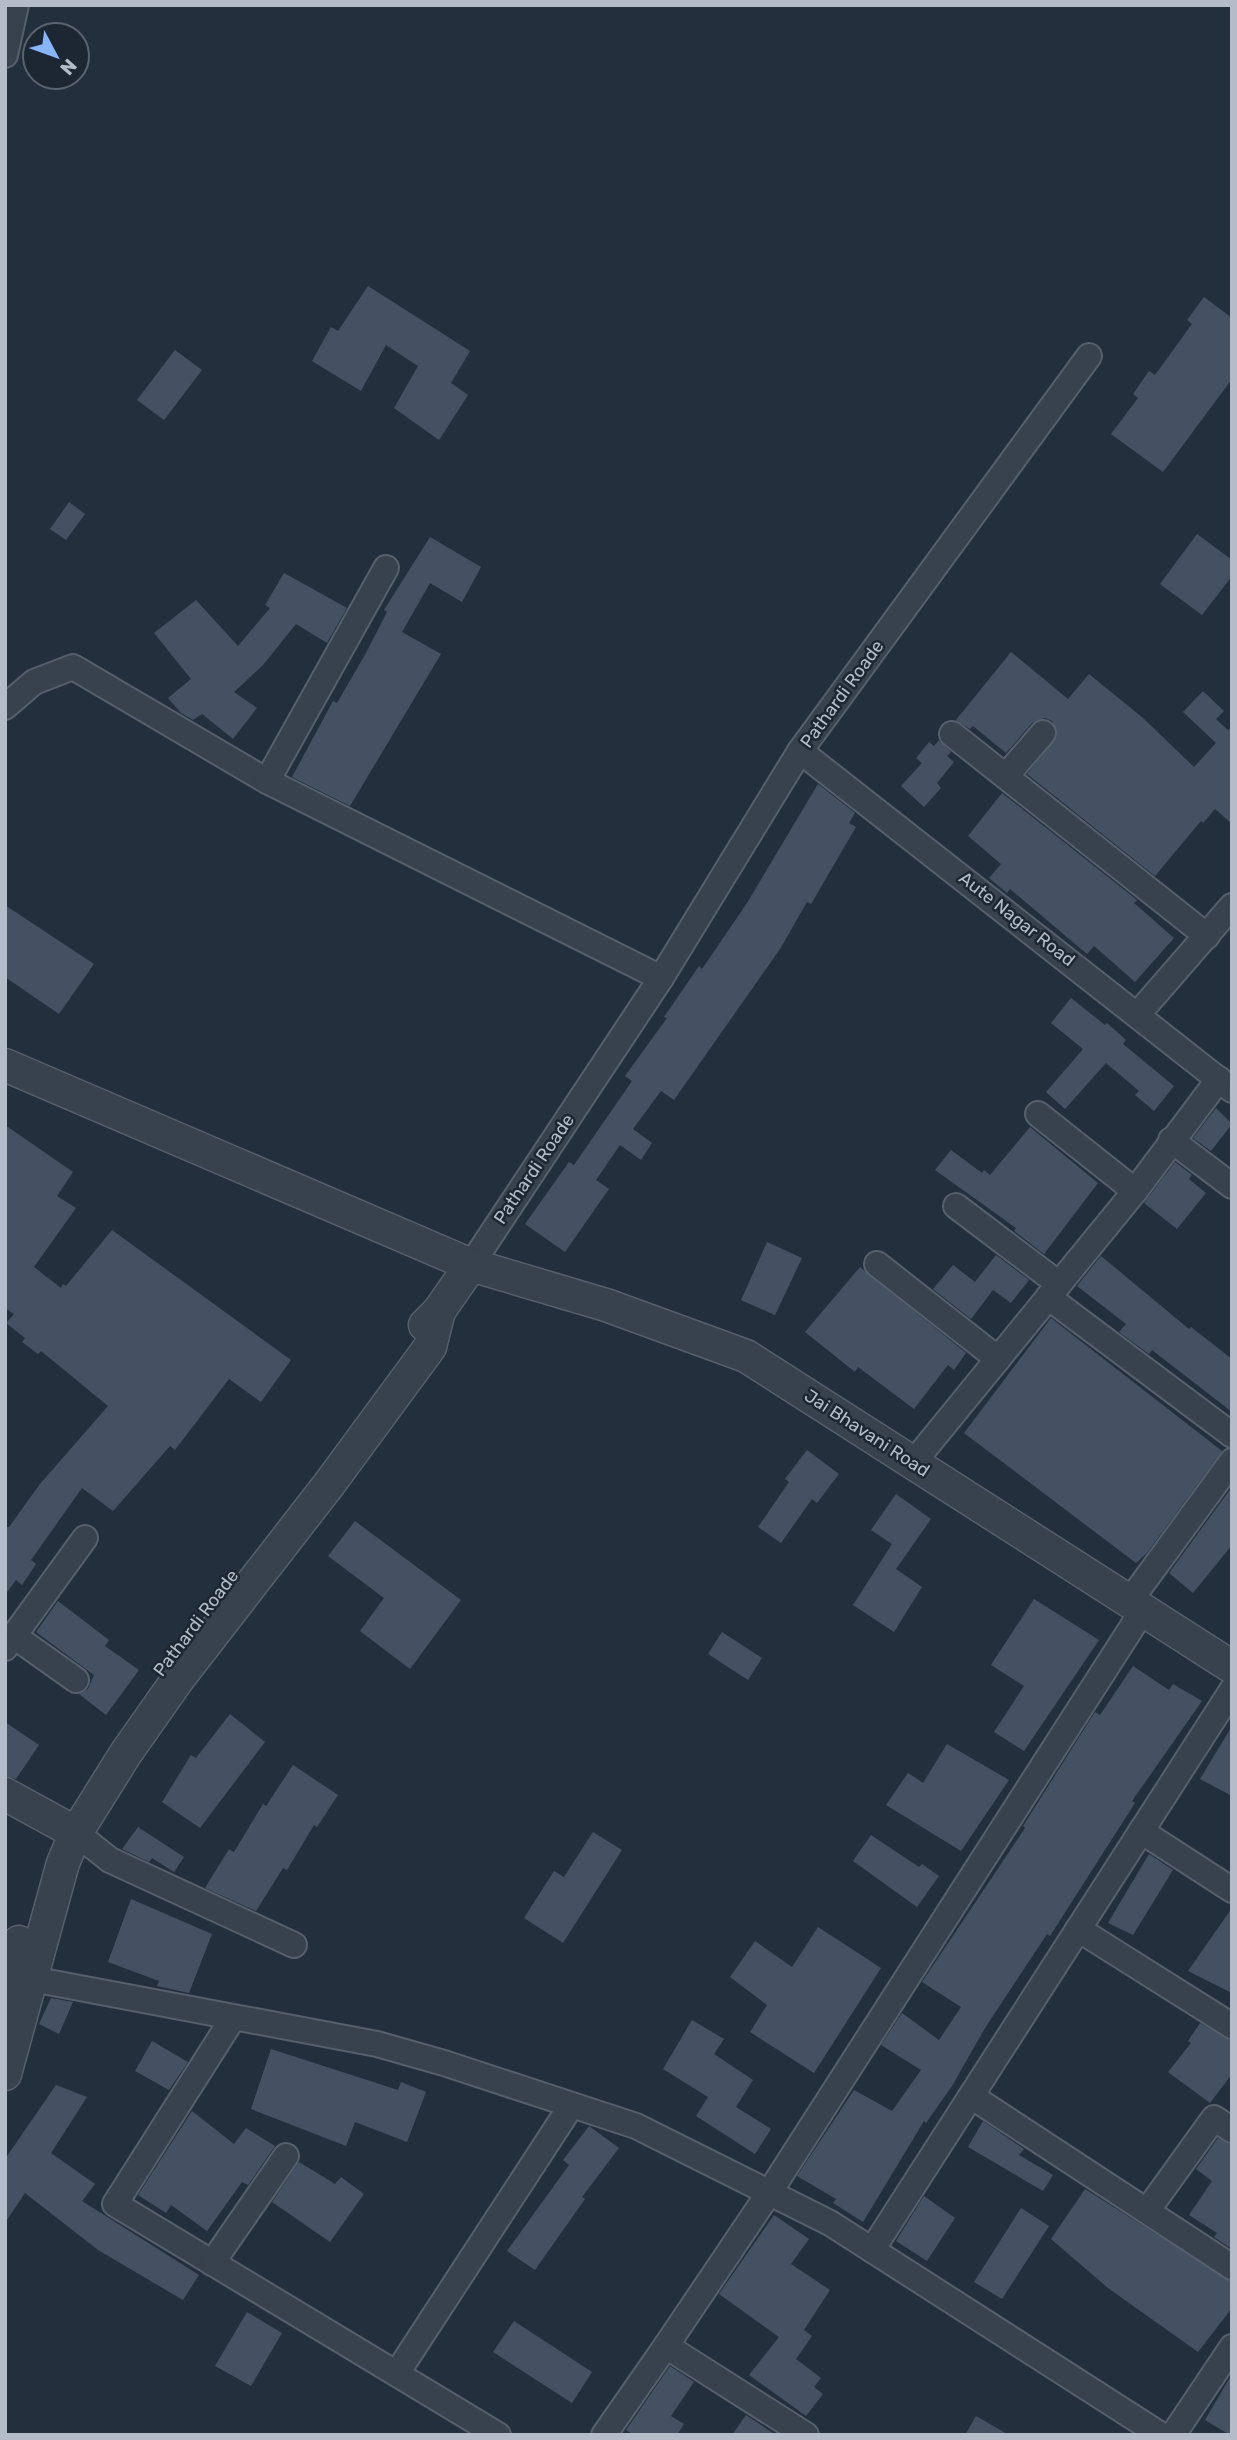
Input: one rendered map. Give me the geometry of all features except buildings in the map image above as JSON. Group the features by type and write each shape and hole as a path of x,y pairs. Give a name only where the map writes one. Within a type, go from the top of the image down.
{"street":[{"path":"5,55 16,5"},
{"name":"Pathardi Roade","path":"5,2074 13,1980 40,1869 177,1646 339,1440 413,1337 439,1311 661,978 800,751 1089,356"},
{"path":"267,781 386,568"},
{"path":"5,707 34,682 73,667 267,781 661,978"},
{"path":"1006,776 1043,733"},
{"path":"952,734 1207,936"},
{"name":"Aute Nagar Road","path":"800,751 1225,1084"},
{"path":"1138,1014 1232,906"},
{"name":"Jai Bhavani Road","path":"5,1065 471,1265 606,1305 746,1356 1232,1667"},
{"path":"913,1463 1135,1191 1171,1140 1225,1084"},
{"path":"1038,1114 1135,1191"},
{"path":"1171,1140 1232,1186"},
{"path":"956,1206 1054,1291 1232,1435"},
{"path":"877,1264 998,1359"},
{"path":"604,2435 769,2193 1136,1606 1232,1461"},
{"path":"76,1680 10,1642 85,1538"},
{"path":"872,2250 1232,1690"},
{"path":"5,1794 67,1828 110,1860 294,1945"},
{"path":"1141,1830 1232,1890"},
{"path":"1078,1929 1232,2026"},
{"path":"13,1980 377,2044 444,2063 636,2126 830,2223 1161,2435"},
{"path":"233,2018 115,2204 498,2435"},
{"path":"971,2096 1232,2267"},
{"path":"397,2374 572,2106"},
{"path":"1147,2211 1214,2119 1232,2130"},
{"path":"212,2263 285,2157"},
{"path":"666,2346 806,2435"},
{"path":"1173,2435 1232,2347"}]}
